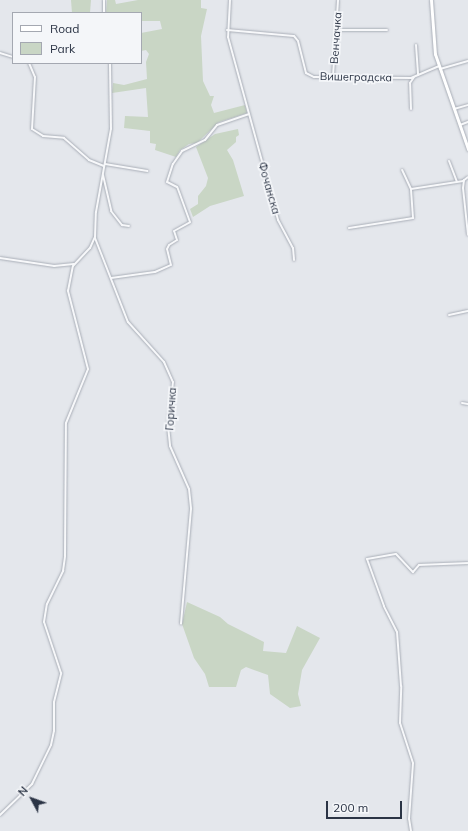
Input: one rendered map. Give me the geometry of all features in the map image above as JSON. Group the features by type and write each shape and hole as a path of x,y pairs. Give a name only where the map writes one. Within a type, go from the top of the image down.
{"main road":[{"path":"431,0 433,43 439,67 468,149"}],"street":[{"path":"104,0 104,12"},
{"name":"Фочанска","path":"230,0 227,30 278,220 293,248 294,260"},
{"name":"Венчачка","path":"333,76 338,0"},
{"name":"Вишеградска","path":"227,30 294,36 298,41 306,73 317,77 414,77 439,67 468,61"},
{"path":"337,30 387,30"},
{"path":"416,45 418,75"},
{"path":"0,53 12,57"},
{"path":"29,64 35,77 32,129 43,136 64,138 89,160 104,165 147,171"},
{"path":"0,814 32,784 51,745 54,702 61,673 44,622 47,604 63,571 65,556 66,423 88,369 68,297 74,264 90,248 95,236 96,212 111,129 110,64"},
{"path":"411,109 410,83 414,77"},
{"path":"454,109 468,105"},
{"path":"111,278 155,272 171,265 167,249 169,245 177,240 174,230 190,222 177,187 167,182 173,164 182,151 205,140 217,125 249,114"},
{"path":"460,125 468,122"},
{"path":"463,136 468,134"},
{"path":"449,161 456,182"},
{"path":"349,228 413,218 411,189 402,170"},
{"path":"103,174 111,211 122,225 129,226"},
{"path":"411,189 456,182 464,180 468,177"},
{"path":"464,180 468,235"},
{"name":"Горичка","path":"95,236 128,322 166,366 173,382 168,426 170,446 189,488 191,519 181,624"},
{"path":"0,258 54,266 74,264"},
{"path":"449,315 468,311"},
{"path":"462,403 468,404"},
{"path":"411,831 409,819 413,760 400,723 401,686 397,632 384,606 367,558 396,554 413,572 419,565 468,563"}],"green space":[{"path":"71,0 91,0 90,12 72,12"},
{"path":"107,0 115,0 116,4 138,0 201,0 201,8 207,9 201,36 203,81 210,96 214,96 211,105 214,113 245,105 247,113 219,122 197,143 189,144 180,150 176,157 155,150 156,144 150,143 150,131 124,128 125,116 148,117 146,88 112,93 113,83 124,85 147,79 146,62 149,54 146,50 142,51 142,33 162,29 160,21 142,21 142,12 106,12"},
{"path":"238,129 239,135 236,137 236,142 227,150 233,160 244,196 210,206 193,217 190,209 198,204 198,196 206,186 208,178 196,147 215,134"},
{"path":"187,602 220,617 228,624 264,642 263,651 286,653 297,626 320,638 302,670 298,694 301,706 290,708 270,694 268,675 246,667 241,670 236,687 209,687 205,674 194,658 182,624"}]}
